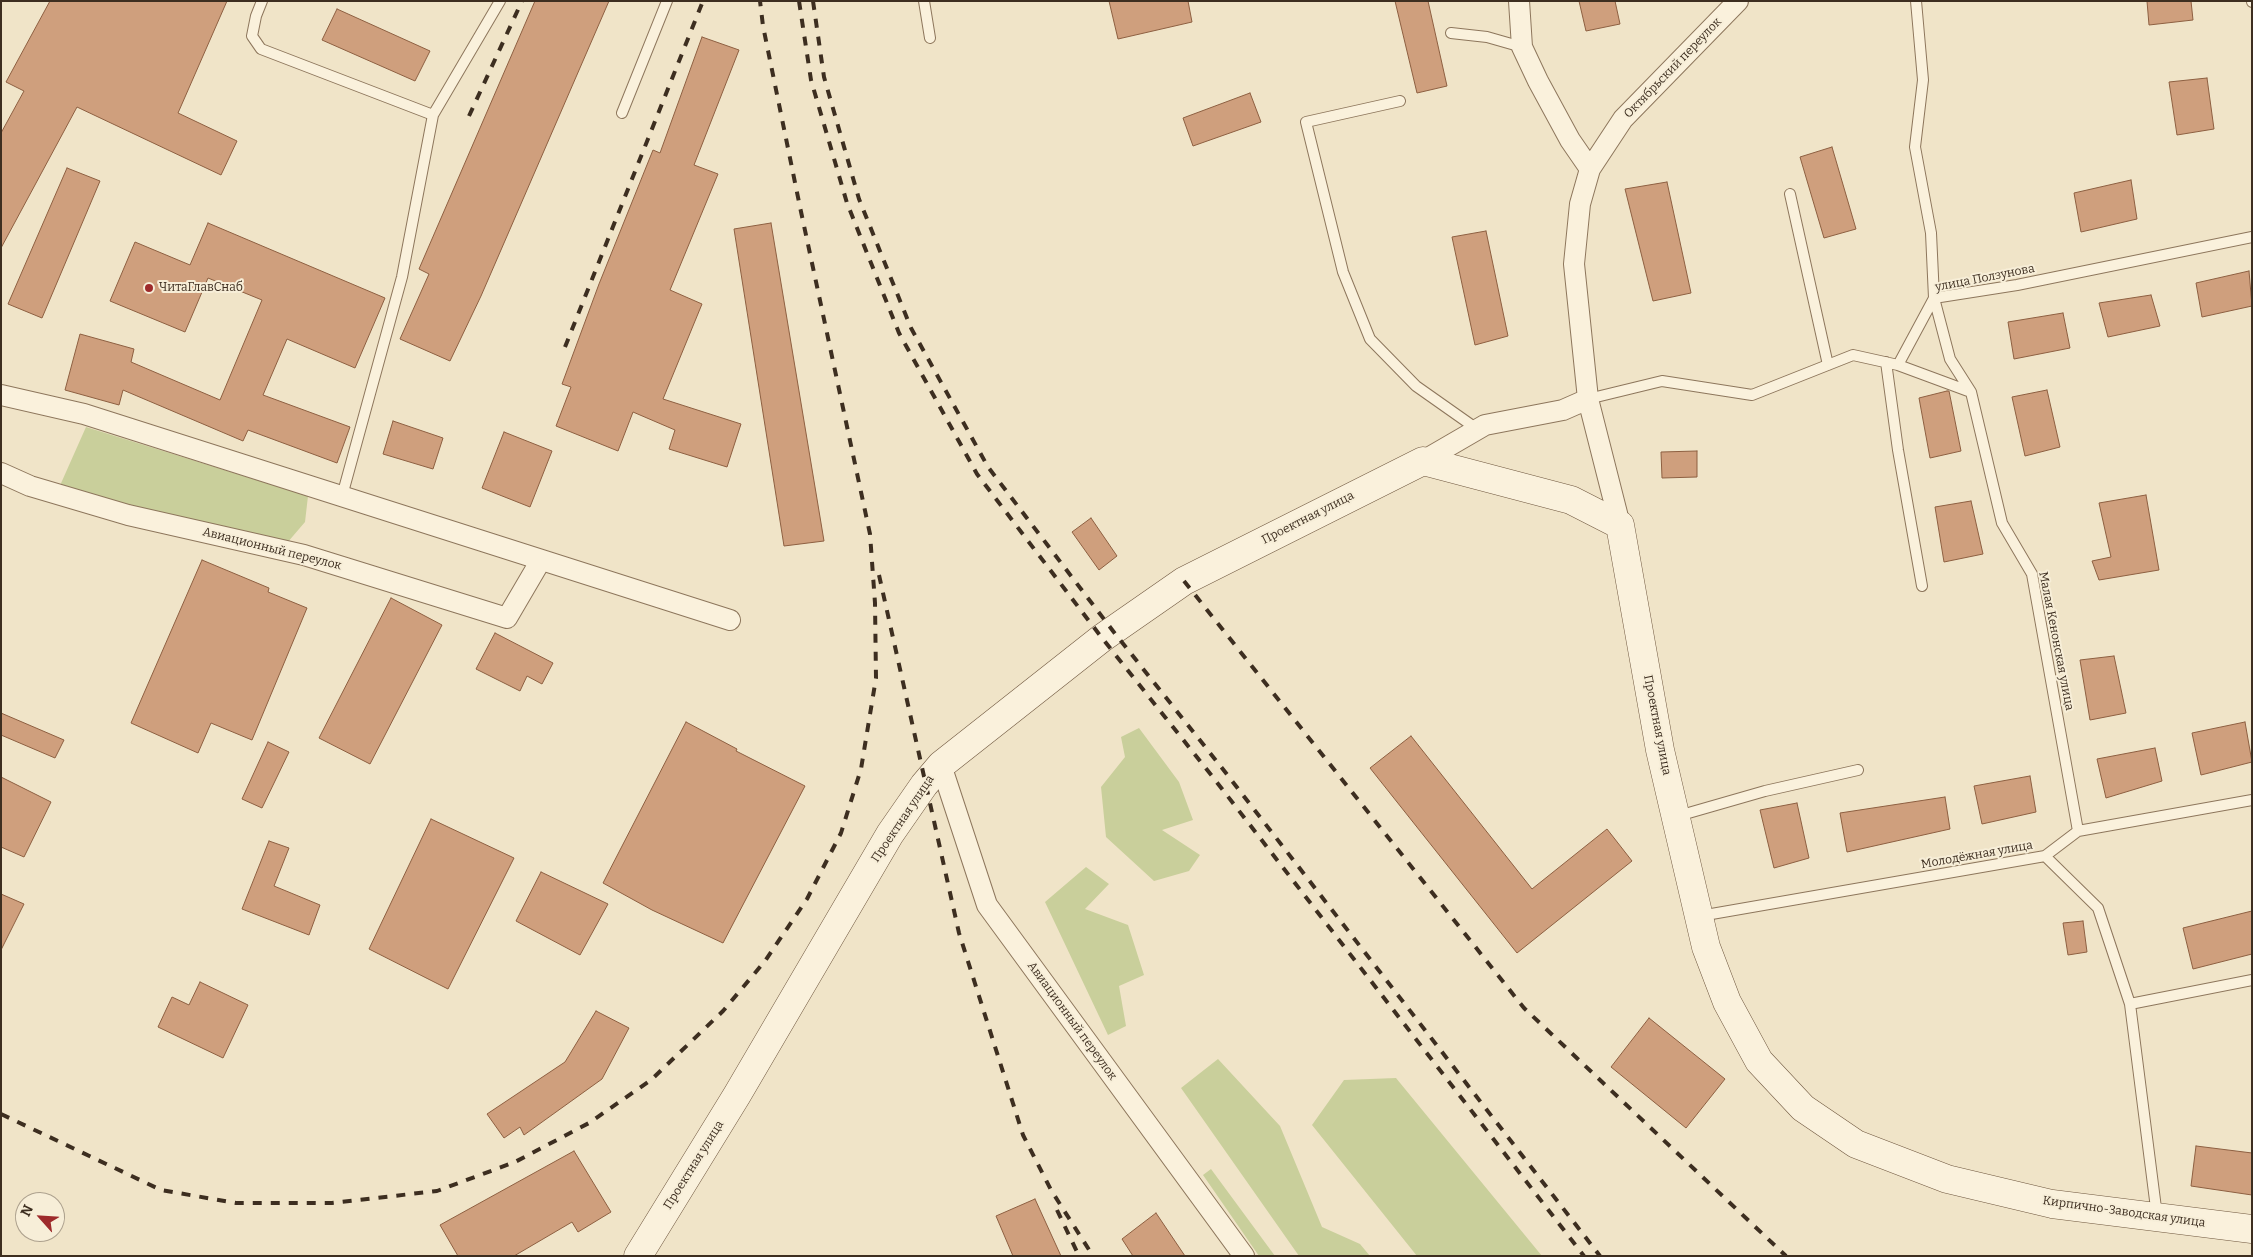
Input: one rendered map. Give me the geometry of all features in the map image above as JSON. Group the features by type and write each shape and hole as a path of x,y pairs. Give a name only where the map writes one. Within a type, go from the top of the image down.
{"street":[{"path":"1519,1 1522,47 1570,140 1590,169"},
{"name":"Октябрьский переулок","path":"1620,524 1588,399 1574,264 1580,204 1590,169 1623,119 1738,1"},
{"path":"1,395 84,414 730,620"},
{"path":"1423,461 1485,425 1563,410 1588,399"},
{"path":"1423,461 1571,500 1620,524"},
{"name":"Проектная улица","path":"638,1256 737,1095 890,834 924,784 942,765 1102,638 1184,581 1423,461"},
{"name":"Авиационный переулок","path":"1,473 30,486 128,515 304,555 507,618 540,560"},
{"name":"Проектная улица","path":"1620,524 1660,750 1706,947 1727,1002 1759,1061 1803,1108 1856,1144"},
{"name":"Авиационный переулок","path":"942,765 987,905 1244,1256"},
{"name":"Кирпично-Заводская улица","path":"1856,1144 1948,1179 2052,1204 2252,1229"}],"lane":[{"path":"262,1 256,16 252,36 261,49 433,114"},
{"path":"342,496 402,277 433,114 500,1"},
{"path":"622,113 667,1"},
{"path":"924,1 930,38"},
{"name":"Малая Кенонская улица","path":"1916,1 1923,80 1915,147 1931,233 1934,298 1950,359 1971,392 2002,523 2032,574 2078,832"},
{"path":"1451,33 1487,37 1522,47"},
{"path":"1400,102 1306,122 1342,272 1370,339 1416,386 1477,430"},
{"path":"1790,194 1828,365"},
{"name":"улица Ползунова","path":"1898,365 1934,298 2017,285 2252,238"},
{"path":"1588,399 1662,381 1752,395 1853,355 1898,365 1971,392"},
{"path":"1886,362 1898,450 1922,586"},
{"path":"1676,816 1764,791 1858,770"},
{"name":"Молодёжная улица","path":"1699,916 2045,856 2078,832 2252,800"},
{"path":"2045,856 2098,908 2130,1004 2157,1217"},
{"path":"2130,1004 2252,980"}],"green space":[{"path":"86,427 308,496 305,522 287,543 58,490"},
{"path":"1139,728 1179,782 1193,820 1162,830 1200,855 1189,871 1154,881 1106,837 1101,787 1125,757 1121,737"},
{"path":"1086,867 1109,884 1085,909 1128,925 1144,975 1119,986 1126,1026 1108,1035 1045,902"},
{"path":"1218,1059 1280,1126 1322,1227 1360,1244 1370,1256 1299,1256 1181,1088"},
{"path":"1396,1078 1542,1256 1417,1256 1312,1125 1344,1080"},
{"path":"1211,1169 1275,1256 1259,1256 1203,1175"}],"building":[{"path":"50,1 227,1 178,113 237,141 221,175 77,107 1,248 1,133 24,91 6,82"},
{"path":"535,1 609,1 481,296 450,361 400,339 429,274 419,269"},
{"path":"1109,1 1188,1 1192,22 1118,39"},
{"path":"1395,1 1428,1 1447,86 1417,93"},
{"path":"1579,1 1615,1 1620,24 1586,31"},
{"path":"2147,1 2191,1 2193,20 2149,25"},
{"path":"337,9 430,51 415,81 322,40"},
{"path":"702,37 739,50 694,165 718,174 670,290 702,304 663,399 741,424 727,467 669,449 675,430 633,412 618,451 556,426 571,387 562,384 599,284 653,150 660,153"},
{"path":"2207,78 2214,129 2177,135 2169,82"},
{"path":"1250,93 1261,122 1193,146 1183,118"},
{"path":"1832,147 1856,229 1824,238 1800,157"},
{"path":"67,168 100,181 42,318 8,304"},
{"path":"2131,180 2137,219 2081,232 2074,193"},
{"path":"1667,182 1691,293 1653,301 1625,189"},
{"path":"208,223 385,298 355,368 287,339 263,395 350,427 337,463 248,430 243,441 123,390 119,405 65,390 80,334 134,349 131,362 220,400 262,300 208,278 185,332 110,301 135,242 190,265"},
{"path":"771,223 824,541 784,546 734,229"},
{"path":"1486,231 1508,336 1475,345 1452,237"},
{"path":"2249,271 2252,306 2202,317 2196,283"},
{"path":"2151,295 2160,326 2108,337 2099,303"},
{"path":"2063,313 2070,348 2014,359 2008,322"},
{"path":"2047,390 2060,447 2025,456 2012,397"},
{"path":"1949,391 1961,451 1930,458 1919,398"},
{"path":"393,421 443,438 433,469 383,454"},
{"path":"504,432 552,451 530,507 482,488"},
{"path":"1697,451 1697,477 1662,478 1661,452"},
{"path":"2146,495 2159,570 2099,580 2092,561 2111,557 2099,503"},
{"path":"1971,501 1983,554 1944,562 1935,507"},
{"path":"1091,518 1117,556 1099,570 1072,532"},
{"path":"202,560 269,588 268,592 307,608 252,740 211,723 198,753 131,723"},
{"path":"391,598 442,625 370,764 319,738"},
{"path":"495,633 553,663 542,684 527,676 520,691 476,669"},
{"path":"2114,656 2126,713 2090,720 2080,660"},
{"path":"1,713 64,740 55,758 1,735"},
{"path":"686,722 737,749 736,751 805,786 723,943 652,910 603,883"},
{"path":"2245,722 2252,762 2201,775 2192,733"},
{"path":"1411,736 1532,889 1607,829 1632,861 1517,953 1370,768"},
{"path":"268,742 289,752 262,808 242,799"},
{"path":"2155,748 2162,781 2106,798 2097,759"},
{"path":"2030,776 2036,812 1982,824 1974,786"},
{"path":"1,777 51,802 24,857 1,847"},
{"path":"1945,797 1950,829 1847,852 1840,813"},
{"path":"1797,803 1809,858 1774,868 1760,810"},
{"path":"431,819 514,858 448,989 369,949"},
{"path":"269,841 289,848 274,886 320,905 309,935 242,909"},
{"path":"541,872 608,904 580,955 516,921"},
{"path":"1,894 24,904 1,950"},
{"path":"2252,911 2252,954 2193,969 2183,928"},
{"path":"2083,921 2087,952 2068,955 2063,923"},
{"path":"200,982 248,1005 223,1058 158,1027 172,997 189,1005"},
{"path":"596,1011 629,1028 602,1079 524,1135 520,1127 504,1138 487,1114 565,1062"},
{"path":"1649,1018 1725,1079 1686,1128 1611,1067"},
{"path":"2196,1146 2252,1153 2252,1195 2191,1186"},
{"path":"574,1151 611,1212 578,1232 572,1222 514,1256 458,1256 440,1225"},
{"path":"1035,1199 1061,1256 1013,1256 996,1216"},
{"path":"1156,1213 1185,1256 1133,1256 1122,1239"}],"railway":[{"path":"469,116 522,1"},
{"path":"565,347 703,1"},
{"path":"1,1114 161,1190 236,1203 332,1203 437,1191 515,1162 589,1123 651,1080 723,1011 765,961 807,899 841,833 861,769 876,678 875,603 870,534 800,207 763,26 760,1"},
{"path":"799,1 811,80 847,203 899,333 977,474 1102,638 1212,776 1584,1256"},
{"path":"813,1 824,77 859,199 911,328 988,467 1113,631 1222,768 1600,1256"},
{"path":"879,575 959,933 1023,1135 1051,1190 1093,1256"},
{"path":"1184,581 1524,1008 1786,1256"},
{"path":"1057,1210 1079,1256"}],"place":[{"name":"ЧитаГлавСнаб","path":"149,288"}]}
